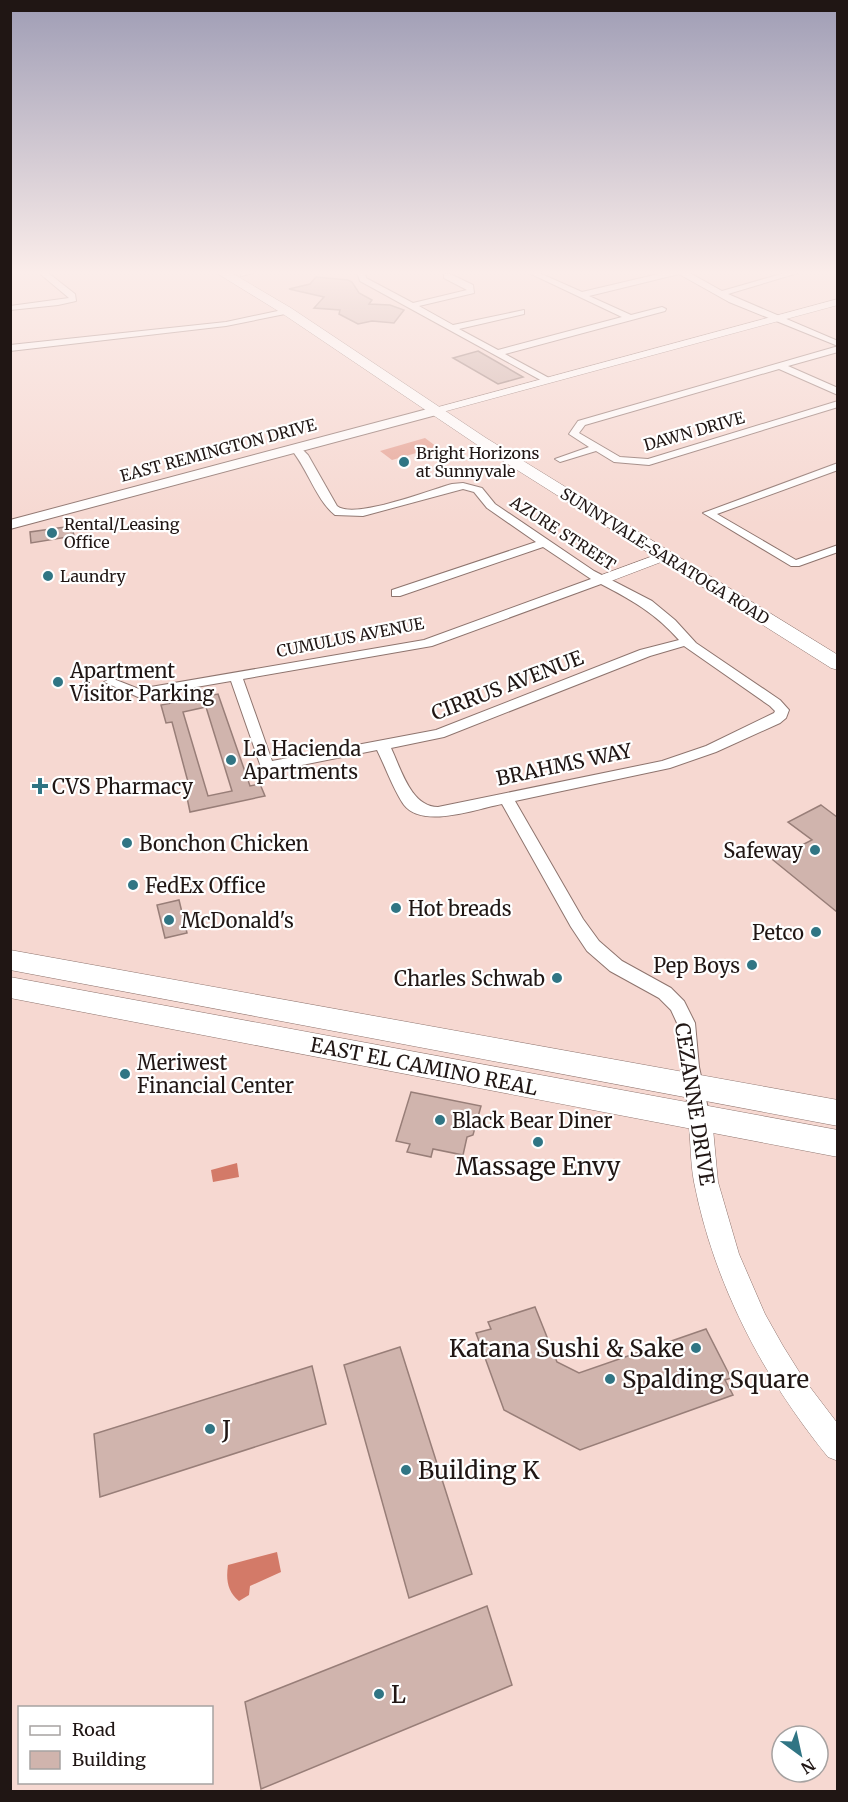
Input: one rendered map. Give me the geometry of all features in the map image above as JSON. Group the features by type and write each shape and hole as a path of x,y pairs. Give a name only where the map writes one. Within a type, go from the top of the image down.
{"main road":[{"name":"SUNNYVALE-SARATOGA ROAD","path":"354,356 435,411 837,664"},
{"name":"SUNNYVALE-SARATOGA ROAD","path":"376,356 452,406 837,645"},
{"name":"EAST REMINGTON DRIVE","path":"10,525 435,411"},
{"name":"EAST EL CAMINO REAL","path":"10,960 837,1113"},
{"name":"EAST EL CAMINO REAL","path":"10,987 837,1144"},
{"path":"124,1009 130,1000 140,997 205,1008 239,1002"},
{"path":"254,1034 270,1024 339,1035 353,1033 361,1024"}],"street":[{"path":"502,356 546,380"},
{"path":"435,411 637,356"},
{"path":"780,366 813,356"},
{"path":"780,366 837,392"},
{"name":"DAWN DRIVE","path":"780,366 581,423 574,434 618,460 649,462 837,404"},
{"name":"AZURE STREET","path":"295,448 303,455 333,508 339,513 357,515 452,487 463,486 478,490 489,504 544,543 601,580 648,604 671,623 686,642 776,703 782,712"},
{"path":"560,459 596,448"},
{"path":"837,466 708,513 795,564 837,548"},
{"path":"396,593 544,543"},
{"name":"CUMULUS AVENUE","path":"111,682 138,693 427,643 664,556"},
{"name":"CIRRUS AVENUE","path":"236,677 267,767 439,734 645,653 686,642"},
{"name":"BRAHMS WAY","path":"382,745 411,803 425,812 438,812 665,765 711,749 775,720 782,712"},
{"name":"CEZANNE DRIVE","path":"506,798 577,923 593,946 616,966 665,993 678,1006 686,1023 700,1118 704,1170 713,1210 728,1258 749,1310 795,1391 837,1447"}],"shaded area":[{"path":"425,438 437,447 392,460 380,451"},
{"path":"237,1163 239,1177 213,1182 211,1170"},
{"path":"277,1552 281,1572 250,1586 249,1595 239,1601 228,1584 228,1565"}],"building":[{"path":"487,356 523,377 498,384 453,358"},
{"name":"Rental/Leasing Office","path":"72,526 74,536 31,543 30,532"},
{"name":"La Hacienda Apartments","path":"218,694 250,786 260,784 265,796 190,812 184,783 188,782 172,722 166,723 161,705","holes":["206,707 232,791 208,796 183,712"]},
{"name":"Safeway","path":"821,805 837,817 837,912 773,860 812,840 788,822"},
{"name":"McDonald's","path":"179,900 187,933 165,938 157,905"},
{"name":"Black Bear Diner","path":"411,1092 481,1106 473,1135 467,1137 463,1155 433,1149 431,1157 407,1152 410,1144 396,1141"},
{"name":"Spalding Square","path":"535,1307 557,1362 579,1373 706,1329 731,1378 725,1380 733,1395 580,1450 504,1410 476,1333 491,1329 488,1322"},
{"name":"Building K","path":"400,1347 472,1574 409,1598 344,1365"},
{"name":"J","path":"312,1366 326,1424 100,1497 94,1434"},
{"name":"L","path":"487,1606 512,1685 261,1789 245,1702"}],"place":[{"name":"Bright Horizons at Sunnyvale","path":"404,462"},
{"name":"Rental/Leasing Office","path":"52,533"},
{"name":"Laundry","path":"48,576"},
{"name":"Apartment Visitor Parking","path":"58,682"},
{"name":"La Hacienda Apartments","path":"231,760"},
{"name":"CVS Pharmacy","path":"40,786"},
{"name":"Bonchon Chicken","path":"127,843"},
{"name":"Safeway","path":"815,850"},
{"name":"FedEx Office","path":"133,885"},
{"name":"Hot breads","path":"396,908"},
{"name":"McDonald's","path":"169,920"},
{"name":"Petco","path":"816,932"},
{"name":"Pep Boys","path":"752,965"},
{"name":"Charles Schwab","path":"557,978"},
{"name":"Meriwest Financial Center","path":"125,1074"},
{"name":"Black Bear Diner","path":"440,1120"},
{"name":"Massage Envy","path":"538,1142"},
{"name":"Katana Sushi & Sake","path":"696,1348"},
{"name":"Spalding Square","path":"610,1379"},
{"name":"J","path":"210,1429"},
{"name":"Building K","path":"406,1470"},
{"name":"L","path":"379,1694"}]}
